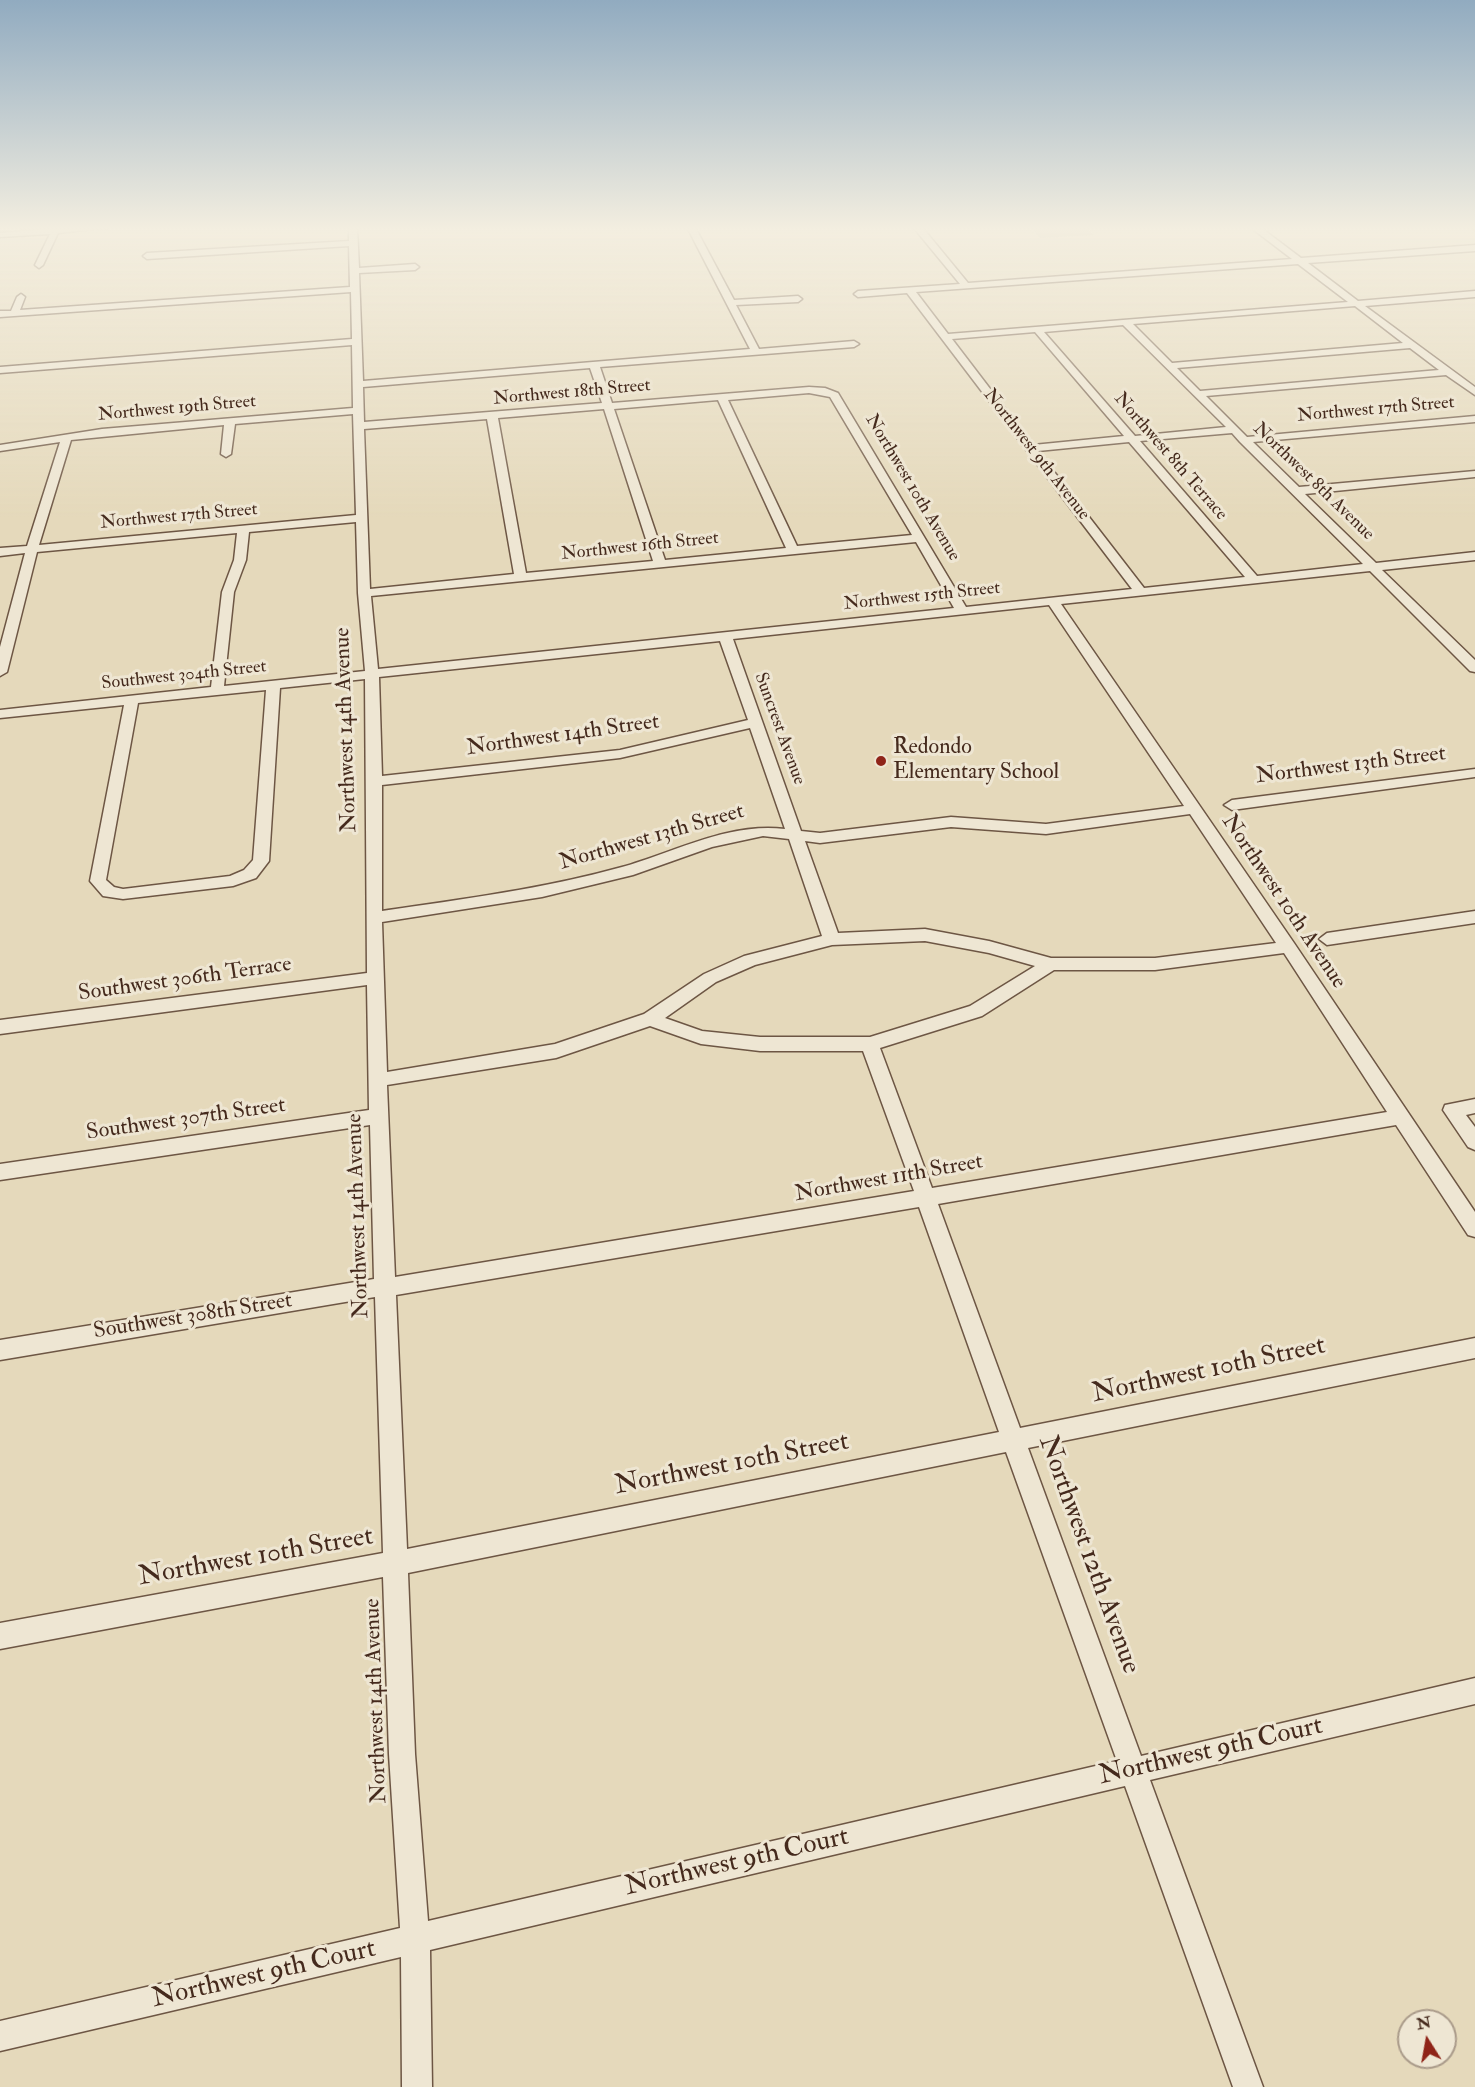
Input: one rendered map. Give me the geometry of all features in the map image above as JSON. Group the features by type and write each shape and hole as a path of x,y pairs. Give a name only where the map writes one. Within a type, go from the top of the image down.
{"street":[{"name":"Northwest 14th Avenue","path":"355,324 364,593 372,673 375,781 374,918 379,1116 402,1754 415,1940 417,2087"},
{"path":"742,324 756,352"},
{"name":"Northwest 9th Avenue","path":"935,324 1140,591"},
{"path":"944,337 1095,324"},
{"name":"Northwest 8th Avenue","path":"1127,324 1374,567 1468,654 1475,668"},
{"path":"1384,324 1475,392"},
{"name":"Northwest 8th Terrace","path":"1037,329 1253,579"},
{"path":"0,370 356,342"},
{"path":"357,384 854,344"},
{"path":"1169,366 1412,345"},
{"path":"594,365 660,563"},
{"path":"1197,394 1448,372"},
{"name":"Northwest 18th Street","path":"358,419 492,416 825,391"},
{"name":"Northwest 10th Avenue","path":"825,391 834,395 962,610"},
{"path":"722,398 794,550"},
{"path":"492,416 520,576"},
{"name":"Northwest 19th Street","path":"0,448 67,437 230,421 358,419"},
{"name":"Northwest 17th Street","path":"1244,440 1475,419"},
{"path":"226,454 230,421"},
{"path":"1031,448 1233,430"},
{"path":"0,672 32,549 67,437"},
{"path":"1296,491 1475,474"},
{"name":"Northwest 17th Street","path":"0,552 362,518"},
{"path":"217,691 228,592 240,560 243,529"},
{"name":"Northwest 16th Street","path":"364,593 919,538"},
{"name":"Northwest 15th Street","path":"372,673 1475,556"},
{"name":"Northwest 10th Avenue","path":"1052,601 1288,947 1475,1229"},
{"name":"Suncrest Avenue","path":"725,636 832,939"},
{"name":"Southwest 304th Street","path":"0,714 372,673"},
{"path":"132,700 98,881 109,892 123,894 233,881 250,874 261,861 273,685"},
{"name":"Northwest 14th Street","path":"375,781 620,754 756,722"},
{"name":"Northwest 13th Street","path":"1232,805 1475,773"},
{"name":"Northwest 13th Street","path":"374,918 542,892 627,871 708,843 763,831 820,838 951,822 1046,830 1194,809"},
{"path":"1327,939 1475,917"},
{"path":"378,1080 556,1051 650,1019 710,978 740,965 832,939 925,935 989,947 1051,964 1155,964 1288,947"},
{"path":"650,1019 701,1037 760,1044 870,1044 976,1011 1051,964"},
{"name":"Southwest 306th Terrace","path":"0,1028 376,978"},
{"name":"Northwest 12th Avenue","path":"870,1044 1016,1441 1248,2087"},
{"path":"1475,1106 1452,1110 1475,1142"},
{"name":"Southwest 307th Street","path":"0,1172 379,1116"},
{"name":"Northwest 11th Street","path":"386,1288 1400,1117"},
{"name":"Southwest 308th Street","path":"0,1350 352,1291 386,1288"},
{"name":"Northwest 10th Street","path":"0,1636 396,1563 1475,1348"},
{"name":"Northwest 9th Court","path":"0,2036 1475,1691"}],"place":[{"name":"Redondo Elementary School","path":"881,761"}]}
